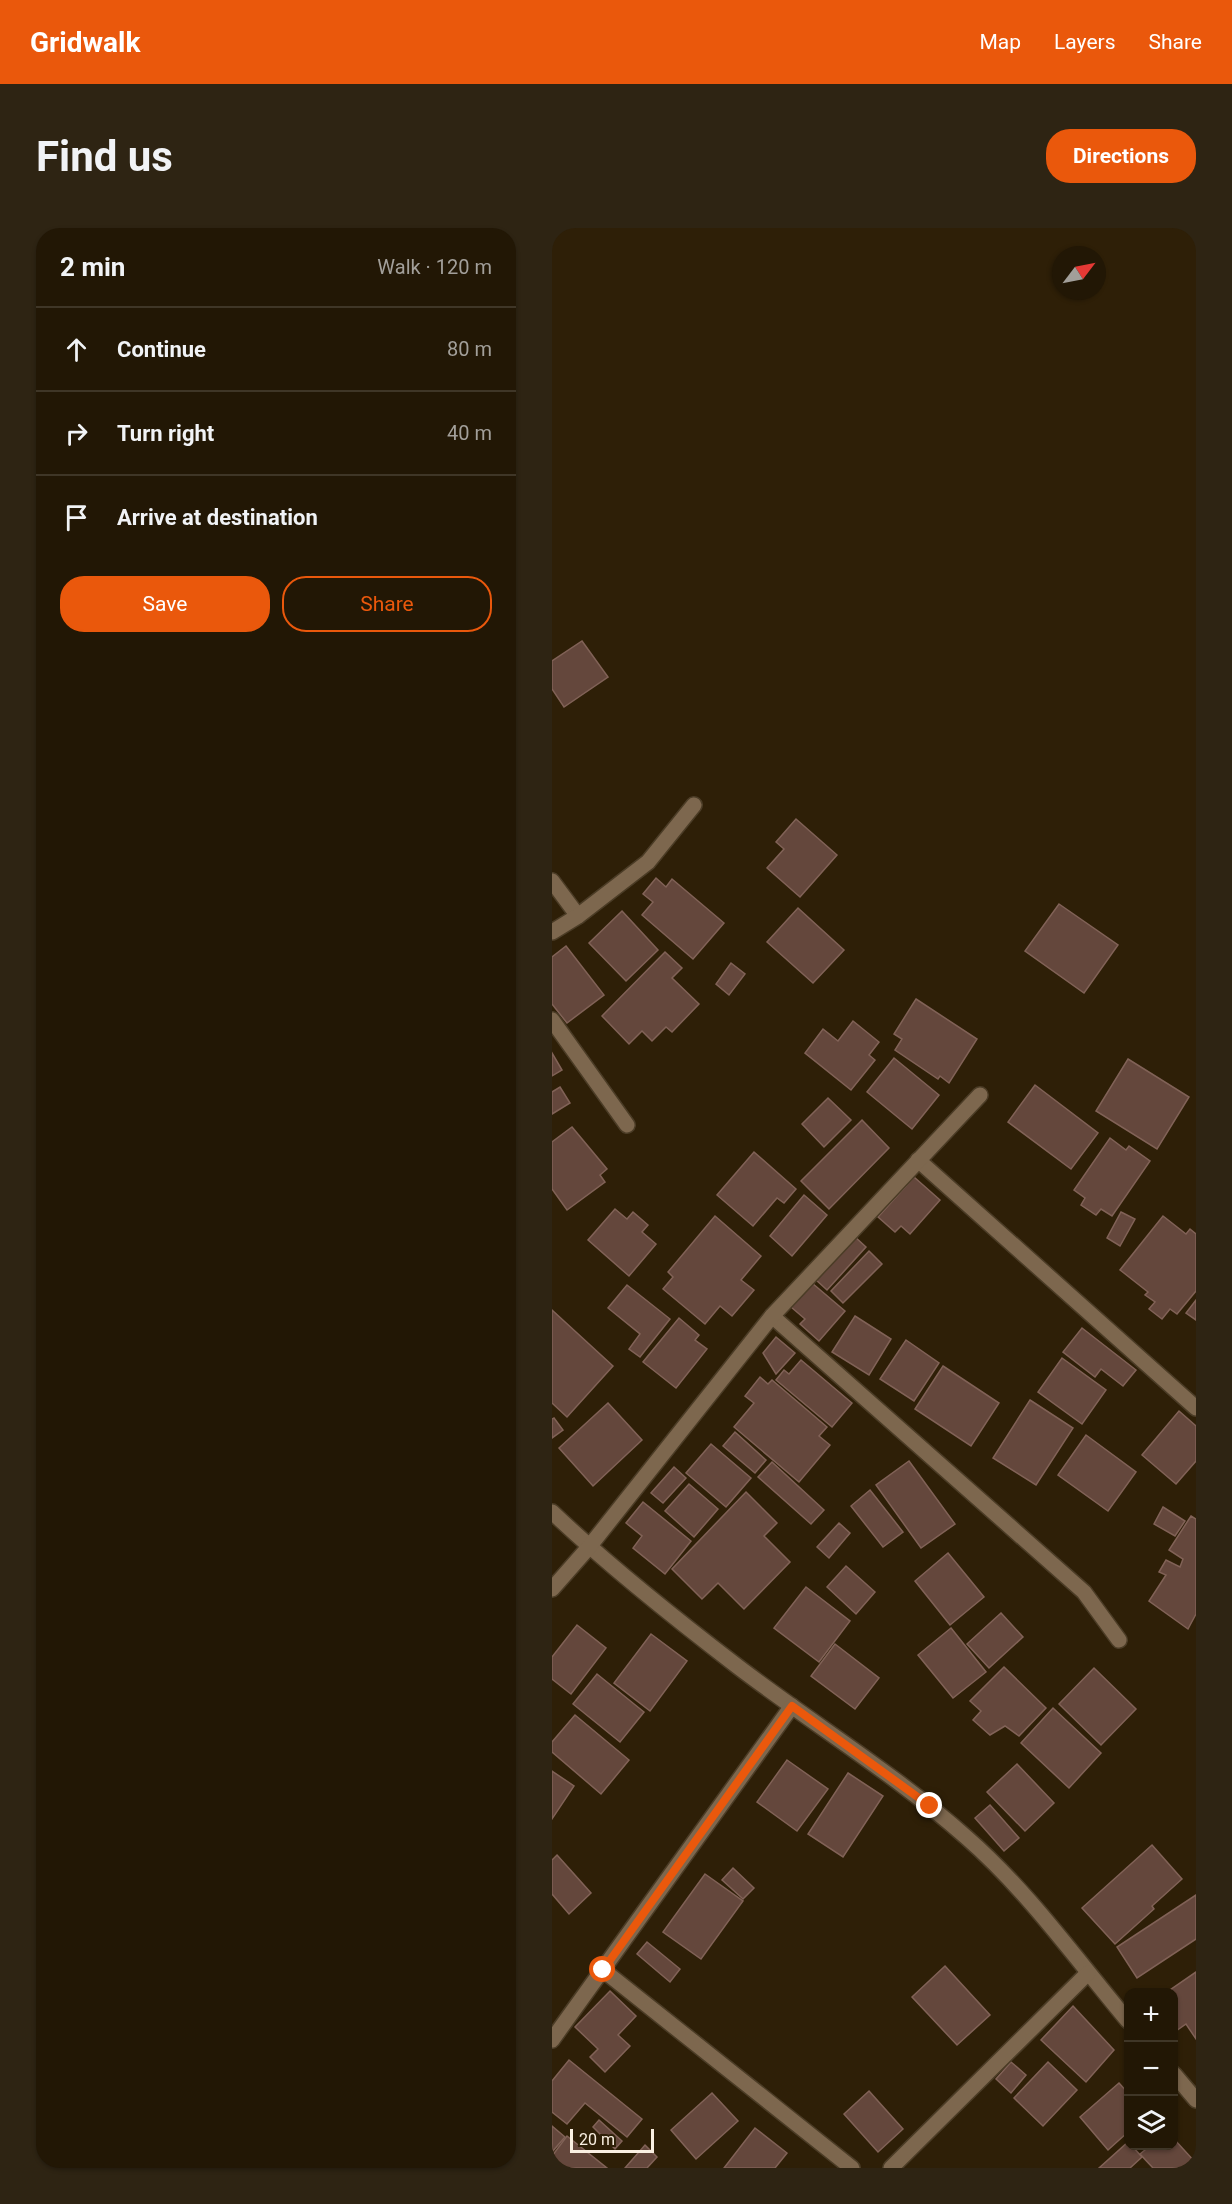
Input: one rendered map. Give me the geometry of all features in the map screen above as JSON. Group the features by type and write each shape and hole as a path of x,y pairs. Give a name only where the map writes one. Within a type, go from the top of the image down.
{"street":[{"path":"552,932 578,916 648,862 694,805"},
{"path":"552,881 578,916"},
{"path":"552,1020 627,1125"},
{"path":"552,1589 589,1547 772,1316 980,1095"},
{"path":"918,1160 1196,1408"},
{"path":"772,1316 1084,1592 1119,1640"},
{"path":"552,1512 589,1547 737,1666 930,1806 968,1839 1015,1884 1124,2016"},
{"path":"552,2040 792,1706"},
{"path":"603,1970 852,2168"},
{"path":"891,2168 1088,1973"},
{"path":"1178,2078 1193,2090"}],"building":[{"path":"582,641 608,677 564,707 552,689 552,661"},
{"path":"796,819 837,855 800,897 767,868 784,849 776,842"},
{"path":"656,878 666,887 672,879 724,923 693,959 642,915 653,902 643,894"},
{"path":"1059,904 1118,945 1084,993 1025,951"},
{"path":"798,908 844,950 813,983 767,942"},
{"path":"622,911 658,950 626,981 589,943"},
{"path":"566,946 604,995 567,1023 552,1004 552,957"},
{"path":"665,952 682,968 672,978 699,1004 672,1032 666,1027 652,1041 642,1031 629,1044 602,1016"},
{"path":"731,963 745,974 729,995 716,984"},
{"path":"916,999 977,1039 949,1083 940,1076 938,1079 895,1050 902,1039 894,1034"},
{"path":"853,1021 879,1042 869,1055 875,1060 851,1090 805,1053 823,1029 838,1041"},
{"path":"552,1053 562,1070 552,1076"},
{"path":"894,1058 939,1095 912,1129 867,1092"},
{"path":"1128,1059 1189,1097 1157,1149 1096,1111"},
{"path":"1035,1085 1098,1133 1071,1169 1008,1122"},
{"path":"560,1087 570,1103 552,1114 552,1092"},
{"path":"828,1098 851,1120 824,1147 802,1124"},
{"path":"862,1120 889,1148 829,1209 801,1181"},
{"path":"572,1127 607,1169 600,1175 605,1182 567,1210 552,1189 552,1142"},
{"path":"1110,1138 1126,1150 1129,1146 1150,1161 1112,1216 1101,1209 1096,1215 1081,1205 1085,1198 1074,1190"},
{"path":"754,1152 796,1189 784,1203 777,1198 753,1226 717,1195"},
{"path":"914,1177 940,1200 910,1234 901,1226 895,1232 878,1217"},
{"path":"804,1195 827,1215 792,1256 770,1236"},
{"path":"615,1209 627,1219 633,1212 648,1225 642,1232 656,1244 629,1276 588,1240"},
{"path":"1121,1212 1135,1219 1120,1246 1107,1238"},
{"path":"715,1216 761,1256 741,1280 754,1290 732,1316 720,1306 705,1324 663,1289 673,1277 668,1272"},
{"path":"1163,1216 1186,1234 1190,1229 1196,1234 1196,1291 1177,1314 1170,1309 1162,1319 1149,1309 1155,1302 1145,1295 1148,1292 1120,1270"},
{"path":"854,1236 866,1247 827,1290 815,1279"},
{"path":"869,1251 882,1264 843,1303 831,1291"},
{"path":"812,1283 845,1311 819,1341 800,1324 805,1319 791,1307"},
{"path":"627,1285 670,1319 640,1357 629,1349 640,1334 608,1308"},
{"path":"1196,1300 1196,1320 1186,1313"},
{"path":"552,1310 613,1366 567,1417 552,1403"},
{"path":"855,1316 891,1339 869,1375 832,1352"},
{"path":"679,1318 699,1335 695,1340 707,1349 676,1388 643,1362"},
{"path":"1082,1328 1136,1370 1123,1386 1101,1369 1095,1377 1063,1352"},
{"path":"776,1337 795,1353 776,1374 763,1353"},
{"path":"906,1340 939,1363 914,1401 880,1379"},
{"path":"1062,1358 1106,1390 1082,1424 1038,1392"},
{"path":"801,1360 852,1403 832,1427 776,1380 784,1370 789,1374"},
{"path":"943,1366 999,1403 971,1446 915,1409"},
{"path":"760,1377 768,1384 772,1380 827,1427 819,1436 830,1445 799,1482 734,1427 754,1403 745,1396"},
{"path":"1030,1400 1073,1428 1036,1485 993,1458"},
{"path":"608,1403 642,1440 593,1486 559,1448"},
{"path":"1179,1411 1196,1426 1196,1461 1176,1484 1142,1455"},
{"path":"554,1418 563,1430 552,1438 552,1419"},
{"path":"735,1432 766,1460 755,1473 723,1446"},
{"path":"1086,1435 1136,1472 1108,1511 1058,1475"},
{"path":"711,1444 751,1478 726,1507 686,1473"},
{"path":"909,1461 955,1524 921,1548 876,1485"},
{"path":"772,1462 824,1510 811,1524 758,1477"},
{"path":"674,1467 686,1478 663,1503 651,1493"},
{"path":"689,1484 718,1509 694,1537 665,1511"},
{"path":"870,1490 903,1532 883,1547 851,1506"},
{"path":"746,1492 777,1523 764,1536 790,1562 744,1609 718,1583 702,1599 672,1569"},
{"path":"643,1502 691,1541 665,1574 633,1548 642,1536 626,1523"},
{"path":"1163,1507 1185,1521 1175,1536 1154,1524"},
{"path":"1191,1516 1196,1519 1196,1614 1188,1629 1149,1601 1166,1575 1159,1572 1166,1560 1180,1567 1183,1559 1169,1550"},
{"path":"839,1523 850,1533 829,1558 817,1547"},
{"path":"948,1553 984,1597 950,1625 915,1581"},
{"path":"846,1566 875,1592 856,1614 827,1587"},
{"path":"806,1587 850,1621 819,1662 774,1628"},
{"path":"1001,1613 1023,1637 989,1668 967,1644"},
{"path":"577,1625 606,1648 571,1694 552,1679 552,1657"},
{"path":"951,1628 986,1672 953,1698 918,1655"},
{"path":"651,1634 687,1661 650,1711 614,1683"},
{"path":"835,1644 879,1678 855,1709 811,1676"},
{"path":"1004,1667 1046,1708 1019,1736 1005,1726 990,1735 973,1720 981,1711 970,1701"},
{"path":"1094,1668 1136,1709 1101,1745 1059,1704"},
{"path":"597,1674 644,1712 620,1742 573,1704"},
{"path":"1053,1708 1101,1753 1069,1788 1021,1743"},
{"path":"575,1715 629,1760 601,1794 552,1752 552,1742"},
{"path":"787,1760 828,1789 797,1831 757,1802"},
{"path":"1017,1764 1054,1803 1025,1831 987,1792"},
{"path":"552,1771 574,1786 552,1819"},
{"path":"848,1773 883,1796 843,1857 808,1834"},
{"path":"990,1805 1019,1838 1004,1851 975,1818"},
{"path":"1152,1845 1182,1879 1152,1906 1154,1909 1115,1944 1082,1908"},
{"path":"557,1855 591,1893 569,1914 552,1894 552,1860"},
{"path":"733,1868 754,1888 743,1899 722,1880"},
{"path":"705,1874 743,1901 701,1959 663,1932"},
{"path":"1196,1895 1196,1939 1137,1978 1117,1947"},
{"path":"647,1942 680,1969 670,1982 637,1954"},
{"path":"945,1966 990,2015 957,2045 912,1997"},
{"path":"1196,1972 1196,2039 1186,2024 1178,2030 1178,1988 1173,1988"},
{"path":"610,1991 636,2016 618,2035 630,2046 605,2072 590,2057 598,2049 575,2027"},
{"path":"1073,2006 1114,2050 1086,2082 1041,2040"},
{"path":"569,2060 642,2119 627,2137 585,2103 567,2124 552,2112 552,2081"},
{"path":"1011,2062 1026,2075 1011,2093 996,2079"},
{"path":"1048,2062 1077,2090 1043,2126 1014,2098"},
{"path":"1119,2083 1124,2089 1124,2136 1108,2150 1080,2117"},
{"path":"869,2091 903,2129 878,2152 844,2114"},
{"path":"712,2093 738,2121 696,2159 671,2130"},
{"path":"599,2120 622,2141 615,2149 593,2127"},
{"path":"552,2126 565,2137 552,2152"},
{"path":"755,2128 787,2153 775,2168 724,2168"},
{"path":"567,2136 607,2168 552,2168 552,2156"},
{"path":"1178,2143 1196,2163 1194,2168 1153,2168 1140,2154 1145,2150 1178,2150"},
{"path":"645,2145 657,2157 647,2168 625,2168"},
{"path":"1124,2146 1124,2150 1136,2150 1142,2157 1130,2168 1099,2168"}],"route":[{"path":"603,1970 792,1706 930,1806"}]}
